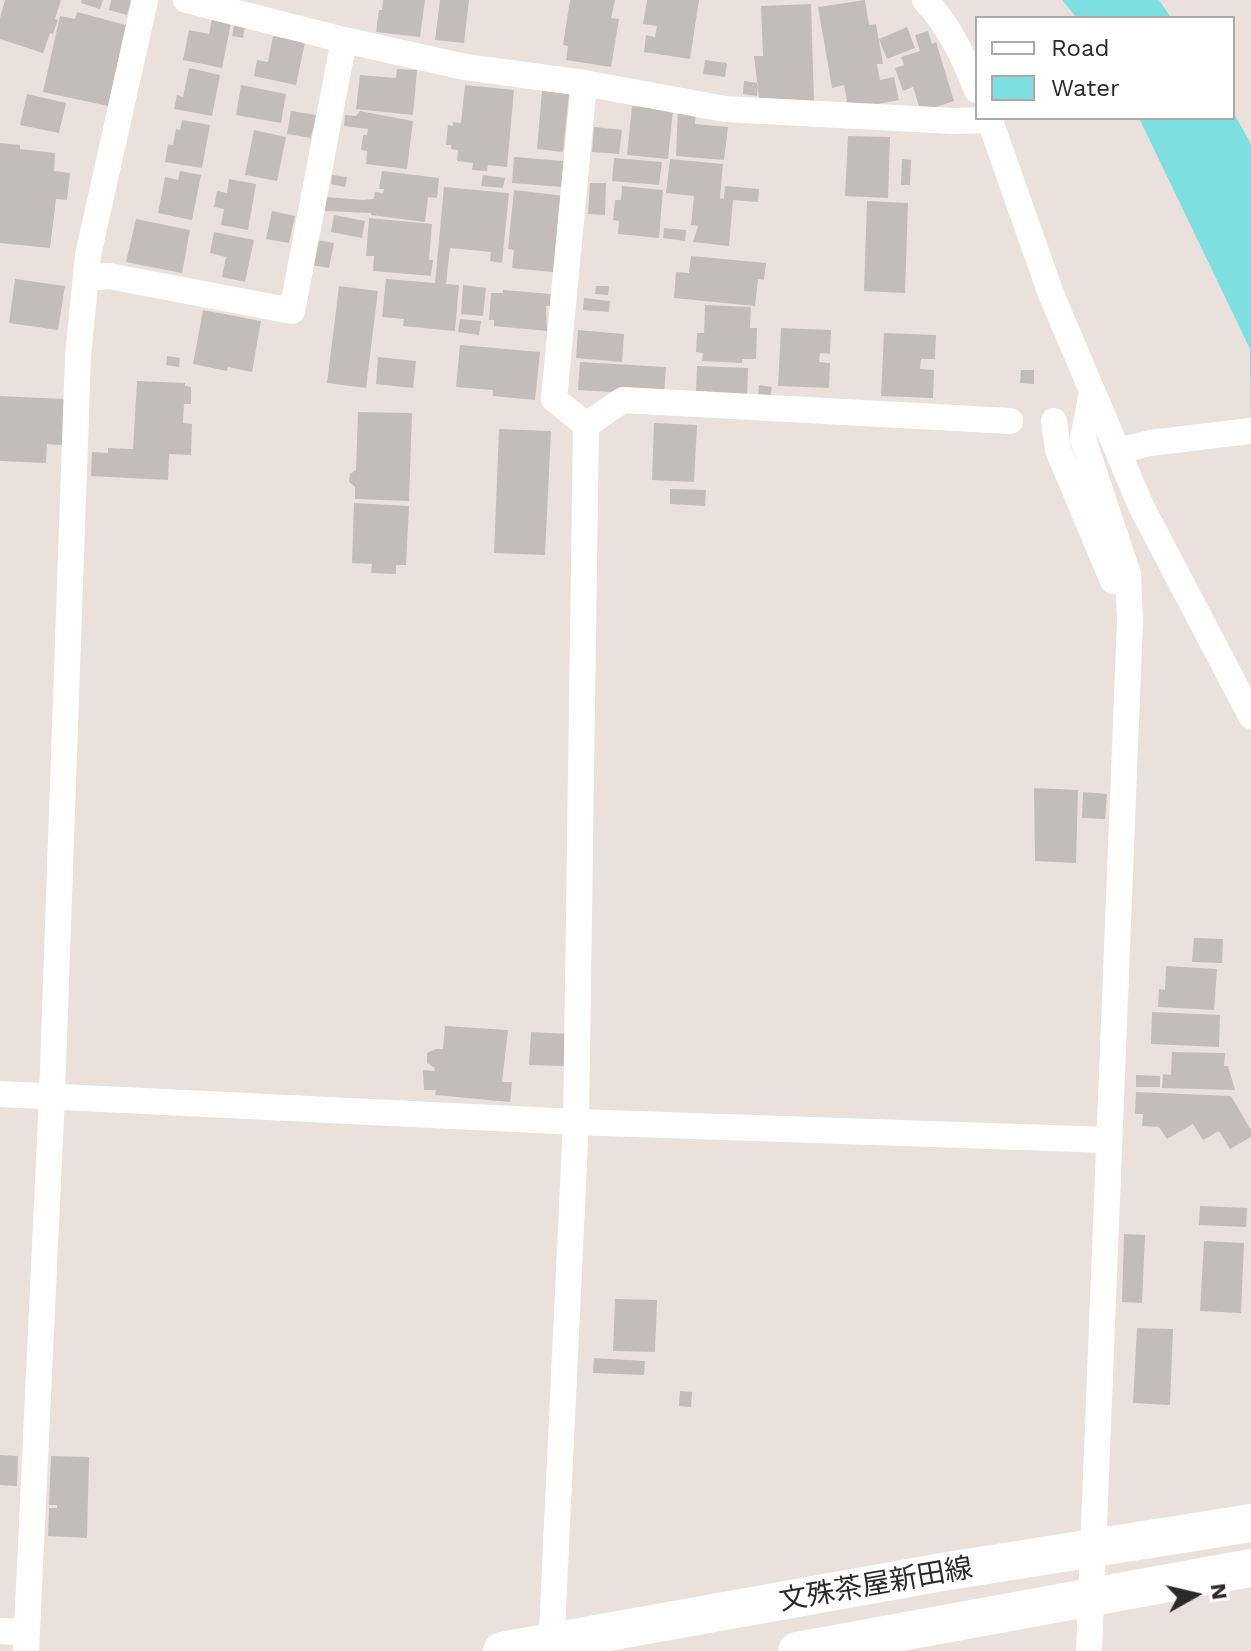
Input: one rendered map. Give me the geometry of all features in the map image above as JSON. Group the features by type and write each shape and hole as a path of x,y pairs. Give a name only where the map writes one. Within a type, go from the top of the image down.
{"main road":[{"name":"文殊茶屋新田線","path":"502,1651 551,1647 942,1572 1251,1523"},
{"name":"文殊茶屋新田線","path":"797,1651 1251,1568"}],"street":[{"path":"0,1631 26,1642 52,1096 78,356 88,255 145,0"},
{"path":"186,0 465,67 584,83 725,109 975,120"},
{"path":"925,0 968,67 975,85"},
{"path":"86,278 109,276 292,311 344,40"},
{"path":"584,83 554,399 586,425"},
{"path":"989,120 1051,294 1141,506 1251,716"},
{"path":"1089,1651 1130,621 1128,574 1083,439 1092,392"},
{"path":"586,425 623,400 1010,421"},
{"path":"1054,421 1058,450 1130,621"},
{"path":"551,1647 576,1122 586,425"},
{"path":"1118,451 1150,443 1251,431"},
{"path":"0,1094 576,1122 1109,1140"}],"water":[{"path":"1062,0 1159,0 1170,16 1075,16"},
{"path":"1235,116 1251,144 1251,452 1250,349 1140,120 1235,120"}],"building":[{"path":"5,0 61,0 55,19 58,20 43,53 0,39 0,18"},
{"path":"82,0 103,0 100,9 81,3"},
{"path":"111,0 131,0 127,15 109,10"},
{"path":"383,0 425,0 420,37 376,32"},
{"path":"440,0 469,0 464,43 435,40"},
{"path":"570,0 615,0 611,18 619,19 611,67 566,60 568,46 563,45"},
{"path":"647,0 699,0 690,59 644,52 646,35 655,37 657,26 643,24"},
{"path":"865,0 869,25 876,24 883,64 877,64 880,80 894,77 899,100 848,107 844,85 832,88 818,7"},
{"path":"811,4 814,101 759,98 754,56 763,56 761,6"},
{"path":"77,12 126,25 108,106 43,92 60,16 75,19"},
{"path":"212,19 231,23 222,68 183,60 189,30 209,34"},
{"path":"235,22 245,25 243,38 232,36"},
{"path":"907,27 915,48 887,59 879,39"},
{"path":"928,31 932,44 936,42 954,101 921,112 913,87 903,91 895,68 904,65 901,57 920,51 915,35"},
{"path":"273,36 305,42 296,85 254,76 257,60 268,62"},
{"path":"705,60 727,63 725,77 703,74"},
{"path":"189,68 220,75 212,116 174,109 177,95 183,97"},
{"path":"397,69 417,70 413,115 356,109 360,75 396,78"},
{"path":"744,81 758,83 757,96 743,94"},
{"path":"241,85 286,94 281,123 236,115"},
{"path":"465,85 514,90 507,167 488,165 487,171 472,170 473,163 457,161 458,150 446,145 448,125 461,123"},
{"path":"542,91 569,94 563,152 537,149"},
{"path":"27,94 66,103 59,133 20,125"},
{"path":"632,106 673,110 668,159 627,155"},
{"path":"678,107 696,109 695,124 728,127 724,160 676,156"},
{"path":"291,111 316,115 311,138 287,134"},
{"path":"360,111 413,121 407,169 366,164 367,151 361,150 363,135 367,135 368,129 344,126 345,115 356,116"},
{"path":"182,120 210,125 202,168 165,162 168,144 173,145 176,129 180,130"},
{"path":"594,127 622,130 619,154 592,152"},
{"path":"254,130 286,137 277,181 245,175"},
{"path":"848,136 890,137 888,198 845,196"},
{"path":"0,143 55,153 54,171 70,173 67,200 56,199 50,248 0,243"},
{"path":"514,157 564,161 562,187 512,183"},
{"path":"614,158 662,162 659,185 612,181"},
{"path":"670,159 723,164 720,198 724,199 725,186 759,189 758,202 733,200 729,246 693,242 698,226 691,225 694,196 666,193"},
{"path":"902,159 911,160 910,185 901,185"},
{"path":"180,171 201,175 192,220 158,213 165,177 178,180"},
{"path":"382,171 439,178 437,198 428,197 425,222 371,213 325,211 326,197 363,200 374,199 375,192 383,193 384,189 379,189"},
{"path":"332,175 347,177 345,187 331,184"},
{"path":"483,175 505,178 503,188 481,186"},
{"path":"229,179 256,184 248,230 221,225 224,209 214,207 217,191 227,193"},
{"path":"590,183 606,183 605,215 588,214"},
{"path":"622,186 663,190 659,238 618,234 619,221 613,220 615,200 621,200"},
{"path":"444,187 509,193 502,263 490,261 491,252 450,248 446,284 459,285 455,331 403,326 404,319 382,317 386,279 435,283"},
{"path":"514,190 565,196 561,273 512,268 514,250 508,249"},
{"path":"867,201 908,203 905,293 864,291"},
{"path":"272,211 295,216 289,243 266,239"},
{"path":"334,215 365,221 362,238 331,232"},
{"path":"369,218 432,224 431,276 373,271 374,256 366,256"},
{"path":"136,219 190,230 182,273 126,262"},
{"path":"664,228 686,230 685,241 663,238"},
{"path":"214,232 254,240 245,282 222,277 226,257 210,253"},
{"path":"317,240 334,243 329,268 312,265"},
{"path":"691,256 766,263 764,280 758,279 755,306 674,298 676,272 689,273"},
{"path":"15,279 65,286 58,330 9,323"},
{"path":"463,285 486,288 483,316 461,314"},
{"path":"339,286 378,291 366,388 327,383"},
{"path":"596,286 609,286 608,295 595,294"},
{"path":"503,290 551,294 550,306 546,306 547,331 494,326 494,320 489,320 491,293 503,293"},
{"path":"584,298 610,301 609,312 583,310"},
{"path":"705,305 751,307 750,328 757,328 756,359 742,359 742,363 702,361 703,353 696,352 697,333 704,333"},
{"path":"203,310 261,321 252,372 193,364"},
{"path":"460,319 481,321 479,335 458,332"},
{"path":"781,328 831,330 830,354 820,353 819,362 830,363 829,388 778,386"},
{"path":"578,330 624,334 622,362 576,358"},
{"path":"884,333 936,335 935,359 921,359 920,369 934,370 933,398 881,396"},
{"path":"460,345 540,352 535,400 493,396 493,390 456,387"},
{"path":"167,356 180,358 179,367 166,365"},
{"path":"378,357 416,361 413,388 376,384"},
{"path":"580,362 666,367 664,395 578,390"},
{"path":"697,366 748,368 747,401 707,398 707,391 696,391"},
{"path":"1021,370 1034,370 1034,384 1020,383"},
{"path":"137,381 185,383 185,386 191,387 191,404 184,404 183,423 192,424 191,455 169,454 168,480 91,476 92,452 108,453 108,448 133,449"},
{"path":"759,385 772,387 770,397 758,396"},
{"path":"0,396 65,399 63,445 47,444 46,463 0,461"},
{"path":"358,412 412,413 409,501 355,499 355,487 349,482 350,474 356,470"},
{"path":"654,423 697,425 694,482 652,480"},
{"path":"499,429 551,431 545,555 494,553"},
{"path":"670,489 706,490 705,506 670,504"},
{"path":"354,503 409,506 406,565 396,565 396,574 371,573 372,564 352,563"},
{"path":"1034,788 1078,790 1076,863 1035,861"},
{"path":"1083,792 1107,794 1105,819 1082,818"},
{"path":"1194,938 1223,939 1222,963 1192,962"},
{"path":"1166,966 1217,969 1214,1010 1158,1007 1159,989 1165,990"},
{"path":"1152,1012 1220,1015 1219,1047 1151,1044"},
{"path":"445,1026 508,1030 502,1082 512,1082 510,1102 435,1095 436,1090 424,1090 423,1070 434,1071 435,1068 427,1063 427,1053 443,1049"},
{"path":"531,1032 567,1034 565,1066 529,1065"},
{"path":"1172,1052 1225,1053 1224,1066 1228,1066 1235,1090 1162,1088 1163,1074 1171,1075"},
{"path":"1136,1075 1160,1076 1160,1087 1136,1087"},
{"path":"1136,1092 1231,1096 1251,1130 1251,1137 1230,1149 1219,1131 1203,1140 1193,1124 1167,1139 1159,1127 1142,1126 1143,1114 1135,1114"},
{"path":"1200,1206 1247,1208 1246,1227 1199,1225"},
{"path":"1124,1234 1145,1235 1142,1303 1122,1302"},
{"path":"1204,1241 1244,1243 1241,1313 1200,1311"},
{"path":"615,1299 657,1300 655,1352 613,1351"},
{"path":"1137,1328 1173,1329 1170,1405 1133,1403"},
{"path":"594,1358 645,1361 644,1375 593,1373"},
{"path":"680,1391 692,1392 691,1407 679,1406"},
{"path":"0,1455 18,1456 17,1486 0,1485"},
{"path":"51,1456 89,1457 87,1538 48,1536 49,1508 57,1508 57,1505 49,1505"}]}
